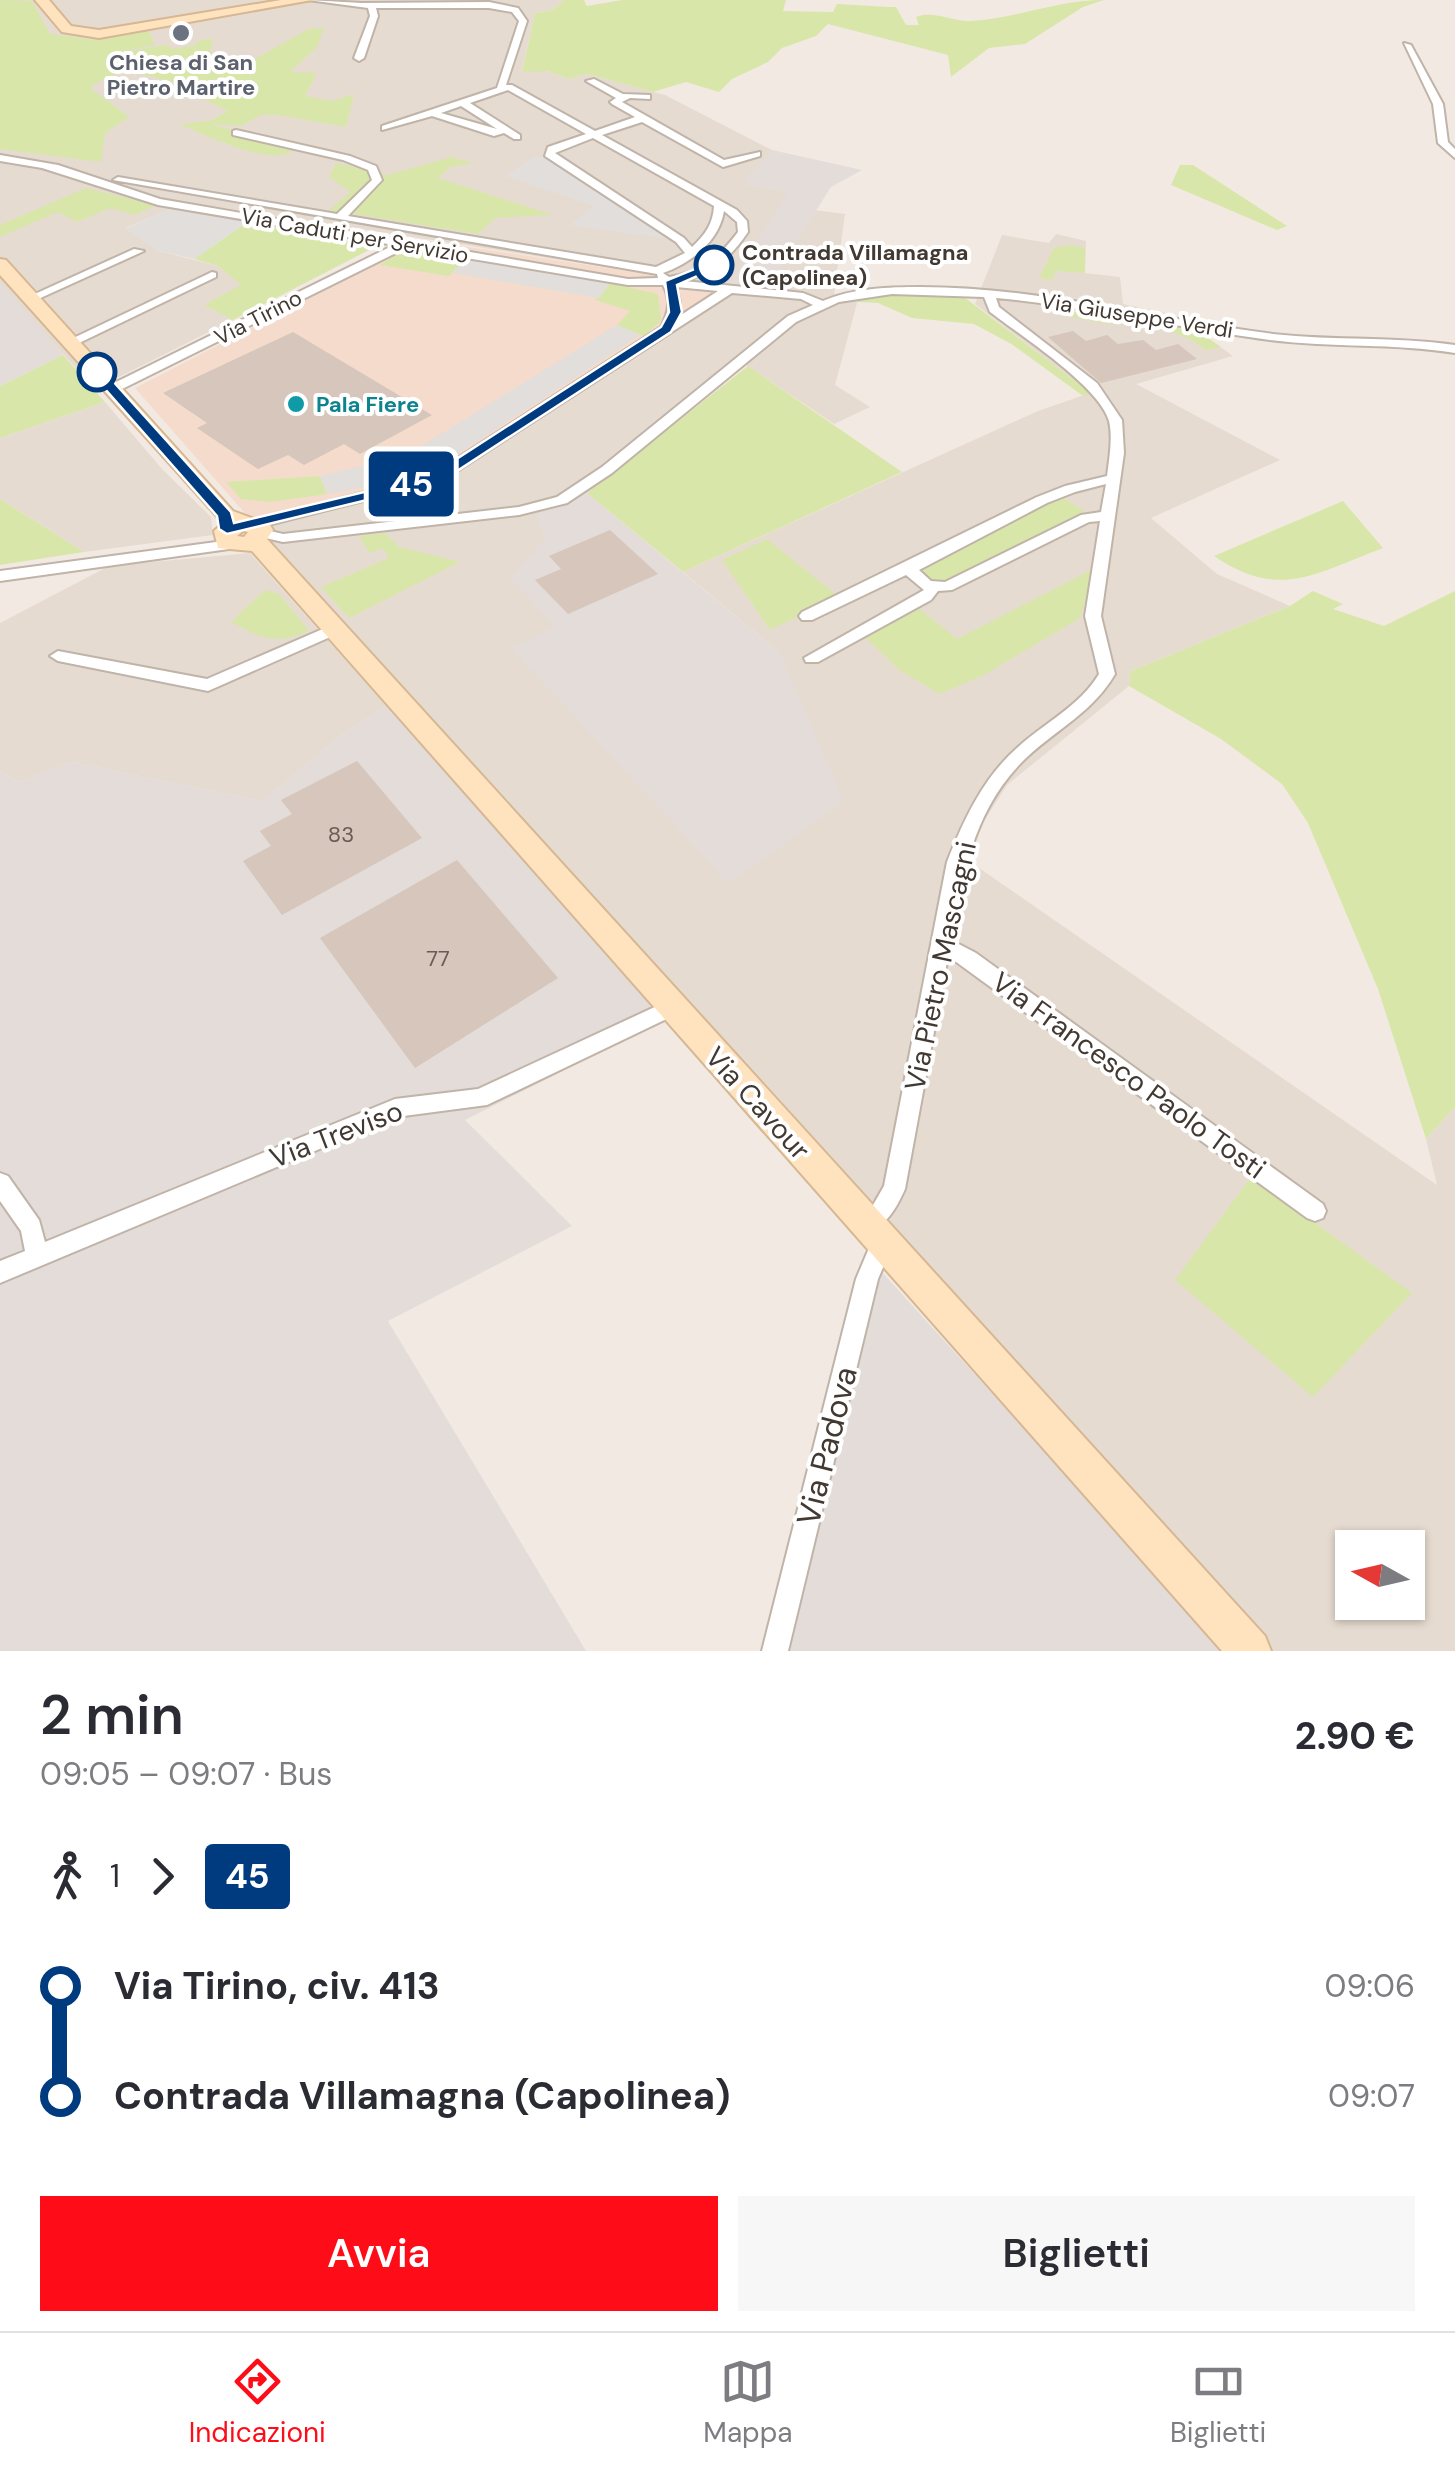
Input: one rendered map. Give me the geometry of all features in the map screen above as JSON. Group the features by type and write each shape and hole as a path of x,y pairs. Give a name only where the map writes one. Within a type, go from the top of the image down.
{"street":[{"path":"42,0 66,29 98,34 309,0 372,6 489,4 516,10 523,21 501,87"},
{"path":"359,58 374,16 372,6"},
{"path":"1406,45 1438,104 1443,143 1455,156"},
{"path":"591,82 622,97 646,97"},
{"path":"445,117 501,87 516,90 742,221 740,237 652,221"},
{"path":"622,97 616,105 724,164 756,154"},
{"path":"386,128 467,105 517,136"},
{"path":"433,113 494,133 506,129"},
{"path":"640,119 549,154 680,240 691,254"},
{"name":"Via Caduti per Servizio","path":"236,133 346,158 372,168 377,180 339,218"},
{"name":"Via Caduti per Servizio","path":"0,158 657,271"},
{"name":"Via Caduti per Servizio","path":"46,166 158,202 628,282 670,283 714,265 740,237"},
{"path":"657,271 678,265 691,254 721,214 719,205"},
{"name":"Via Tirino","path":"112,389 403,244"},
{"path":"32,298 138,252"},
{"path":"0,264 246,535"},
{"path":"657,271 670,283 803,296 819,303"},
{"path":"70,342 212,275"},
{"path":"666,330 675,312 670,283"},
{"path":"0,576 204,546 406,486 452,468 731,290"},
{"name":"Via Giuseppe Verdi","path":"819,303 925,290 989,294 1112,309 1268,337 1455,349"},
{"name":"Via Pietro Mascagni","path":"874,1233 894,1189 956,862 978,809 1020,754 1105,679 1092,616 1114,479 1117,430 1103,396 994,309 989,294"},
{"path":"246,535 519,511 562,500 607,470 780,328 819,303"},
{"path":"807,616 1092,480 1114,479"},
{"path":"912,566 914,577 934,587 953,584 1086,518 1109,515"},
{"name":"Via Cavour","path":"246,535 1250,1651"},
{"path":"812,658 926,597 934,587"},
{"path":"58,656 208,685 332,630"},
{"name":"Via Francesco Paolo Tosti","path":"940,943 970,959 1315,1211"},
{"name":"Via Treviso","path":"0,1272 395,1108 480,1098 672,1007"},
{"path":"0,1183 31,1227 37,1257"},
{"name":"Via Padova","path":"775,1651 874,1233"}],"shaded area":[{"path":"0,0 295,0 256,8 255,12 308,0 565,0 552,10 535,13 522,71 547,71 570,79 587,74 665,95 772,150 744,184 789,192 729,286 186,202 126,228 159,251 218,266 242,285 205,305 233,320 95,389 0,286"},
{"path":"772,150 862,170 831,187 766,290 729,286 788,192 743,184"},
{"path":"534,157 545,157 670,239 570,225 594,206 505,176"},
{"path":"174,207 247,222 194,259 159,251 125,229"},
{"path":"815,210 845,214 834,294 860,292 835,385 870,407 834,424 746,365 587,493 536,516 546,539 556,627 512,649 780,653 683,572 1038,411 1090,393 975,304 1002,235 1049,243 1056,234 1086,241 1085,273 1120,277 1123,304 1175,315 1233,356 1136,384 1280,460 1151,518 1217,574 1290,606 1131,671 1129,686 1007,785 984,821 969,861 1437,1185 1426,1139 1455,1107 1455,1651 1261,1651 515,833 249,518 357,503 454,474 741,288 766,290"},
{"path":"422,240 741,288 454,474 357,503 249,518 135,388"},
{"path":"465,259 610,283 599,298 452,273"},
{"path":"0,286 63,355 0,386"},
{"path":"617,325 640,335 444,463 396,481 327,494 320,476 407,455"},
{"path":"105,402 162,469 211,517 213,535 84,552 0,499 0,438"},
{"path":"587,493 780,653 844,801 729,884 511,648 555,627 509,578 546,539 535,516"},
{"path":"250,553 386,706 340,736 262,801 71,762 19,782 0,771 0,623 109,566"},
{"path":"386,706 666,1019 465,1120 572,1226 388,1321 586,1651 0,1651 0,771 19,782 71,762 262,801 340,736"},
{"path":"880,1270 1226,1651 784,1651"}],"green space":[{"path":"0,0 32,1 50,34 97,40 149,31 155,45 105,55 167,45 171,49 194,46 200,40 213,39 209,53 227,55 213,64 235,70 309,29 324,28 317,47 290,72 317,73 305,96 332,101 354,94 346,127 279,115 261,115 241,126 211,124 294,150 284,155 255,153 180,124 210,121 228,111 187,91 215,88 215,82 187,84 126,73 90,88 129,117 105,133 101,162 0,149"},
{"path":"565,0 584,0 587,6 622,0 786,0 783,11 833,12 837,4 896,7 906,25 919,25 916,17 923,15 971,21 1104,0 1083,7 1025,44 989,48 951,77 948,55 828,24 816,36 782,48 768,62 732,79 719,92 686,82 653,92 587,74 570,79 547,71 522,72 535,13 552,10"},
{"path":"451,157 474,163 450,167 438,178 553,215 496,218 478,234 329,210 351,192 329,177 336,163 388,175"},
{"path":"1180,165 1193,165 1287,226 1277,230 1171,185"},
{"path":"86,188 156,205 135,215 110,208 77,222 58,212 0,237 0,225"},
{"path":"247,222 377,246 233,320 204,305 241,285 218,266 194,259"},
{"path":"409,247 467,257 449,276 380,265"},
{"path":"1054,248 1085,248 1085,273 1056,271 1052,280 1039,278"},
{"path":"610,283 658,294 661,321 644,336 617,325 630,311 595,300"},
{"path":"960,294 1091,393 1083,396 1013,345 974,324 912,318 878,303 857,302 858,298"},
{"path":"1052,308 1198,331 1221,347 1205,350 1172,332 1090,321"},
{"path":"63,355 105,402 0,438 0,386"},
{"path":"748,366 902,472 683,572 587,493"},
{"path":"320,476 327,494 270,502 241,499 226,482"},
{"path":"1062,497 1085,512 950,581 929,582 920,572 923,564"},
{"path":"0,499 84,552 0,565"},
{"path":"1343,501 1383,548 1317,573 1279,580 1237,570 1214,556"},
{"path":"385,533 399,547 460,562 349,618 321,587 389,558 383,548 370,553 359,536"},
{"path":"767,539 839,597 770,630 722,560"},
{"path":"1095,568 1080,618 982,676 939,694 898,669 862,634 916,606 957,639"},
{"path":"265,590 279,594 309,631 278,639 252,633 231,622"},
{"path":"1313,591 1343,604 1333,609 1384,626 1455,591 1455,1107 1426,1139 1378,989 1308,823 1282,784 1221,739 1129,686 1131,671 1290,606"},
{"path":"1251,1177 1412,1293 1313,1397 1175,1280"}],"building":[{"path":"1073,331 1086,341 1107,335 1118,344 1143,340 1156,350 1178,344 1197,359 1101,383 1048,337"},
{"name":"Pala Fiere","path":"293,332 432,415 360,454 344,444 304,465 288,455 258,469 197,428 207,423 163,393"},
{"path":"610,530 658,574 568,614 535,580 561,569 549,556"},
{"path":"357,761 422,838 282,915 243,861 271,846 260,831 292,814 281,800"},
{"path":"457,860 558,978 415,1068 320,938"}],"bus line":[{"name":"45","path":"97,372 225,516 227,529 241,523 256,524 266,518 422,481 452,468 509,435 666,330 675,312 670,283 714,265"}],"place":[{"name":"Chiesa di San Pietro Martire","path":"181,33"},
{"name":"Contrada Villamagna (Capolinea)","path":"714,265"},
{"name":"Pala Fiere","path":"296,404"}]}
